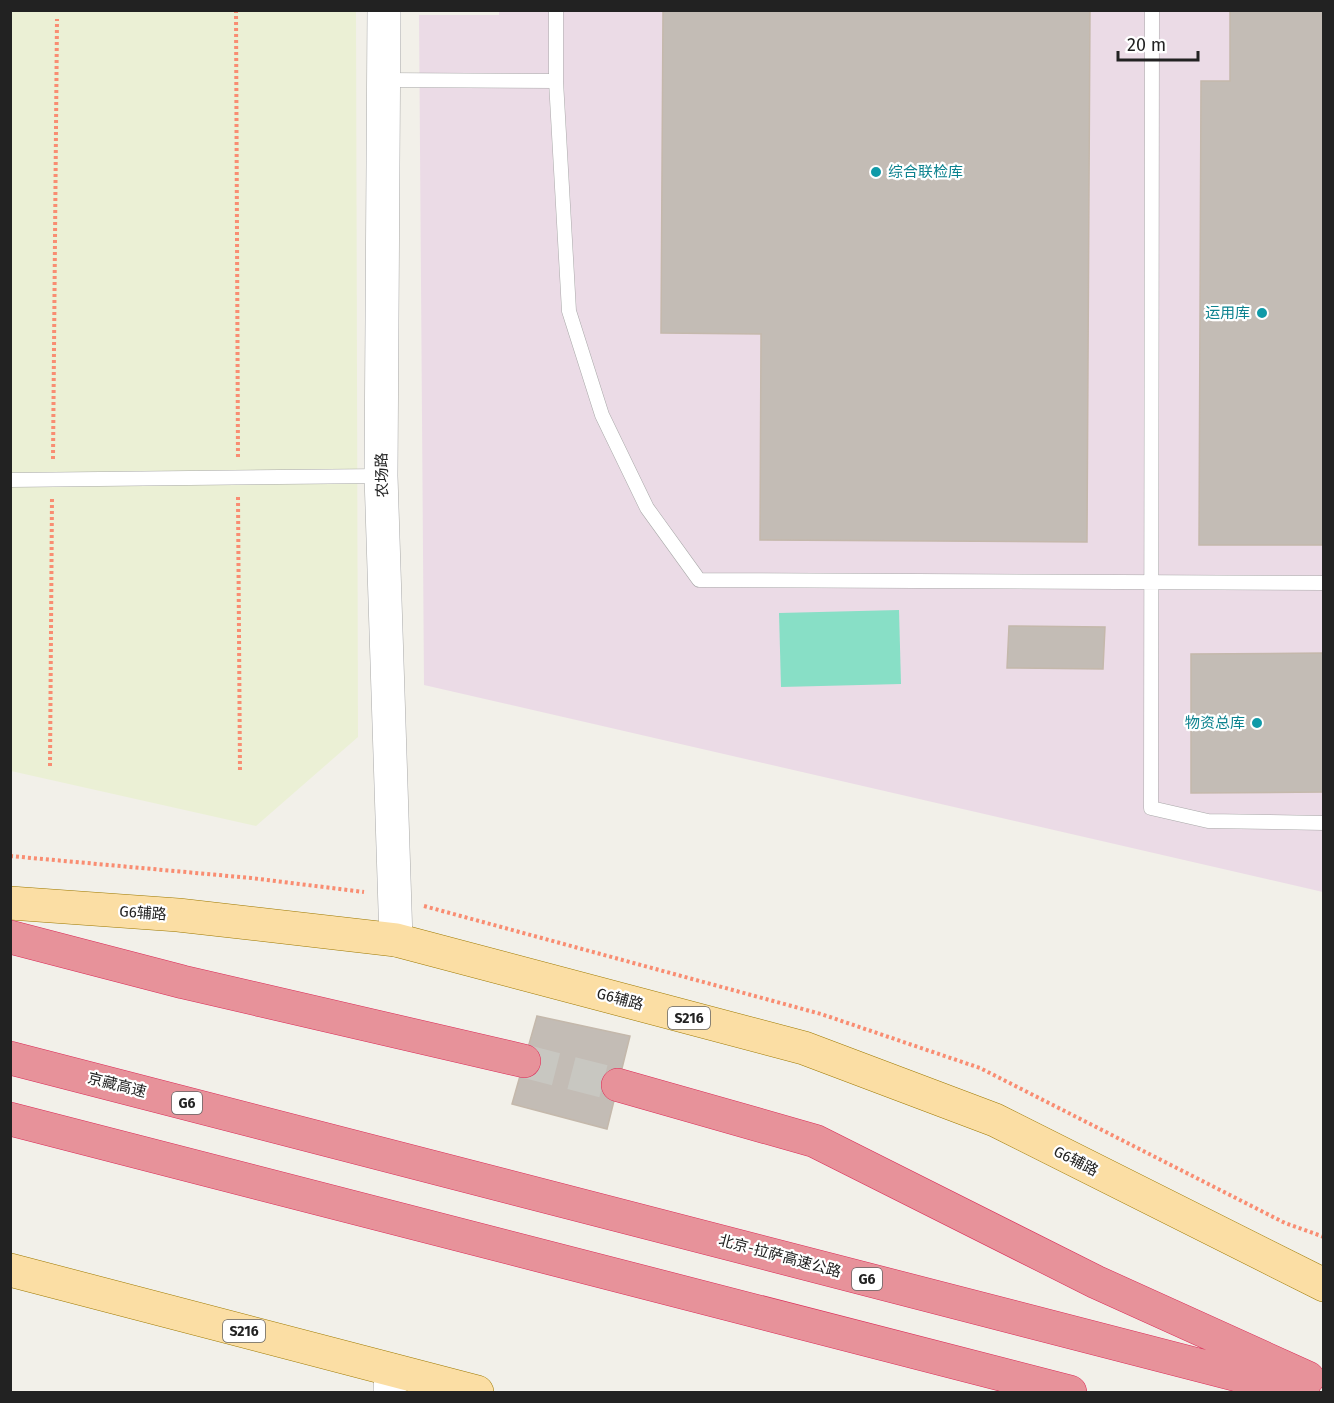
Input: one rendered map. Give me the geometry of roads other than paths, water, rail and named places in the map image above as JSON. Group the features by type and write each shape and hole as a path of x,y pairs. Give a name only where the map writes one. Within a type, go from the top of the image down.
{"highway":[{"path":"10,937 183,982 524,1061"},
{"name":"京藏高速","path":"10,1058 432,1165"},
{"path":"618,1086 815,1141 1096,1282 1323,1384"},
{"path":"10,1119 1070,1392"},
{"name":"北京-拉萨高速公路","path":"432,1165 1303,1392"}],"main road":[{"name":"G6辅路","path":"10,903 178,915 396,940 804,1048 995,1120 1323,1285"},
{"name":"S216","path":"10,1270 390,1381 477,1392"}],"street":[{"name":"农场路","path":"384,10 381,476 396,940"}],"lane":[{"path":"556,10 556,81 569,311 602,415 612,436 647,508 699,580 1323,583"},
{"path":"1152,10 1151,808 1208,821 1323,823"},
{"path":"383,80 556,81"},
{"path":"10,480 381,476"}],"tunnel":[{"path":"524,1061 618,1085"}],"place":[{"name":"综合联检库","path":"876,172"},
{"name":"运用库","path":"1262,313"},
{"name":"物资总库","path":"1257,723"}]}
